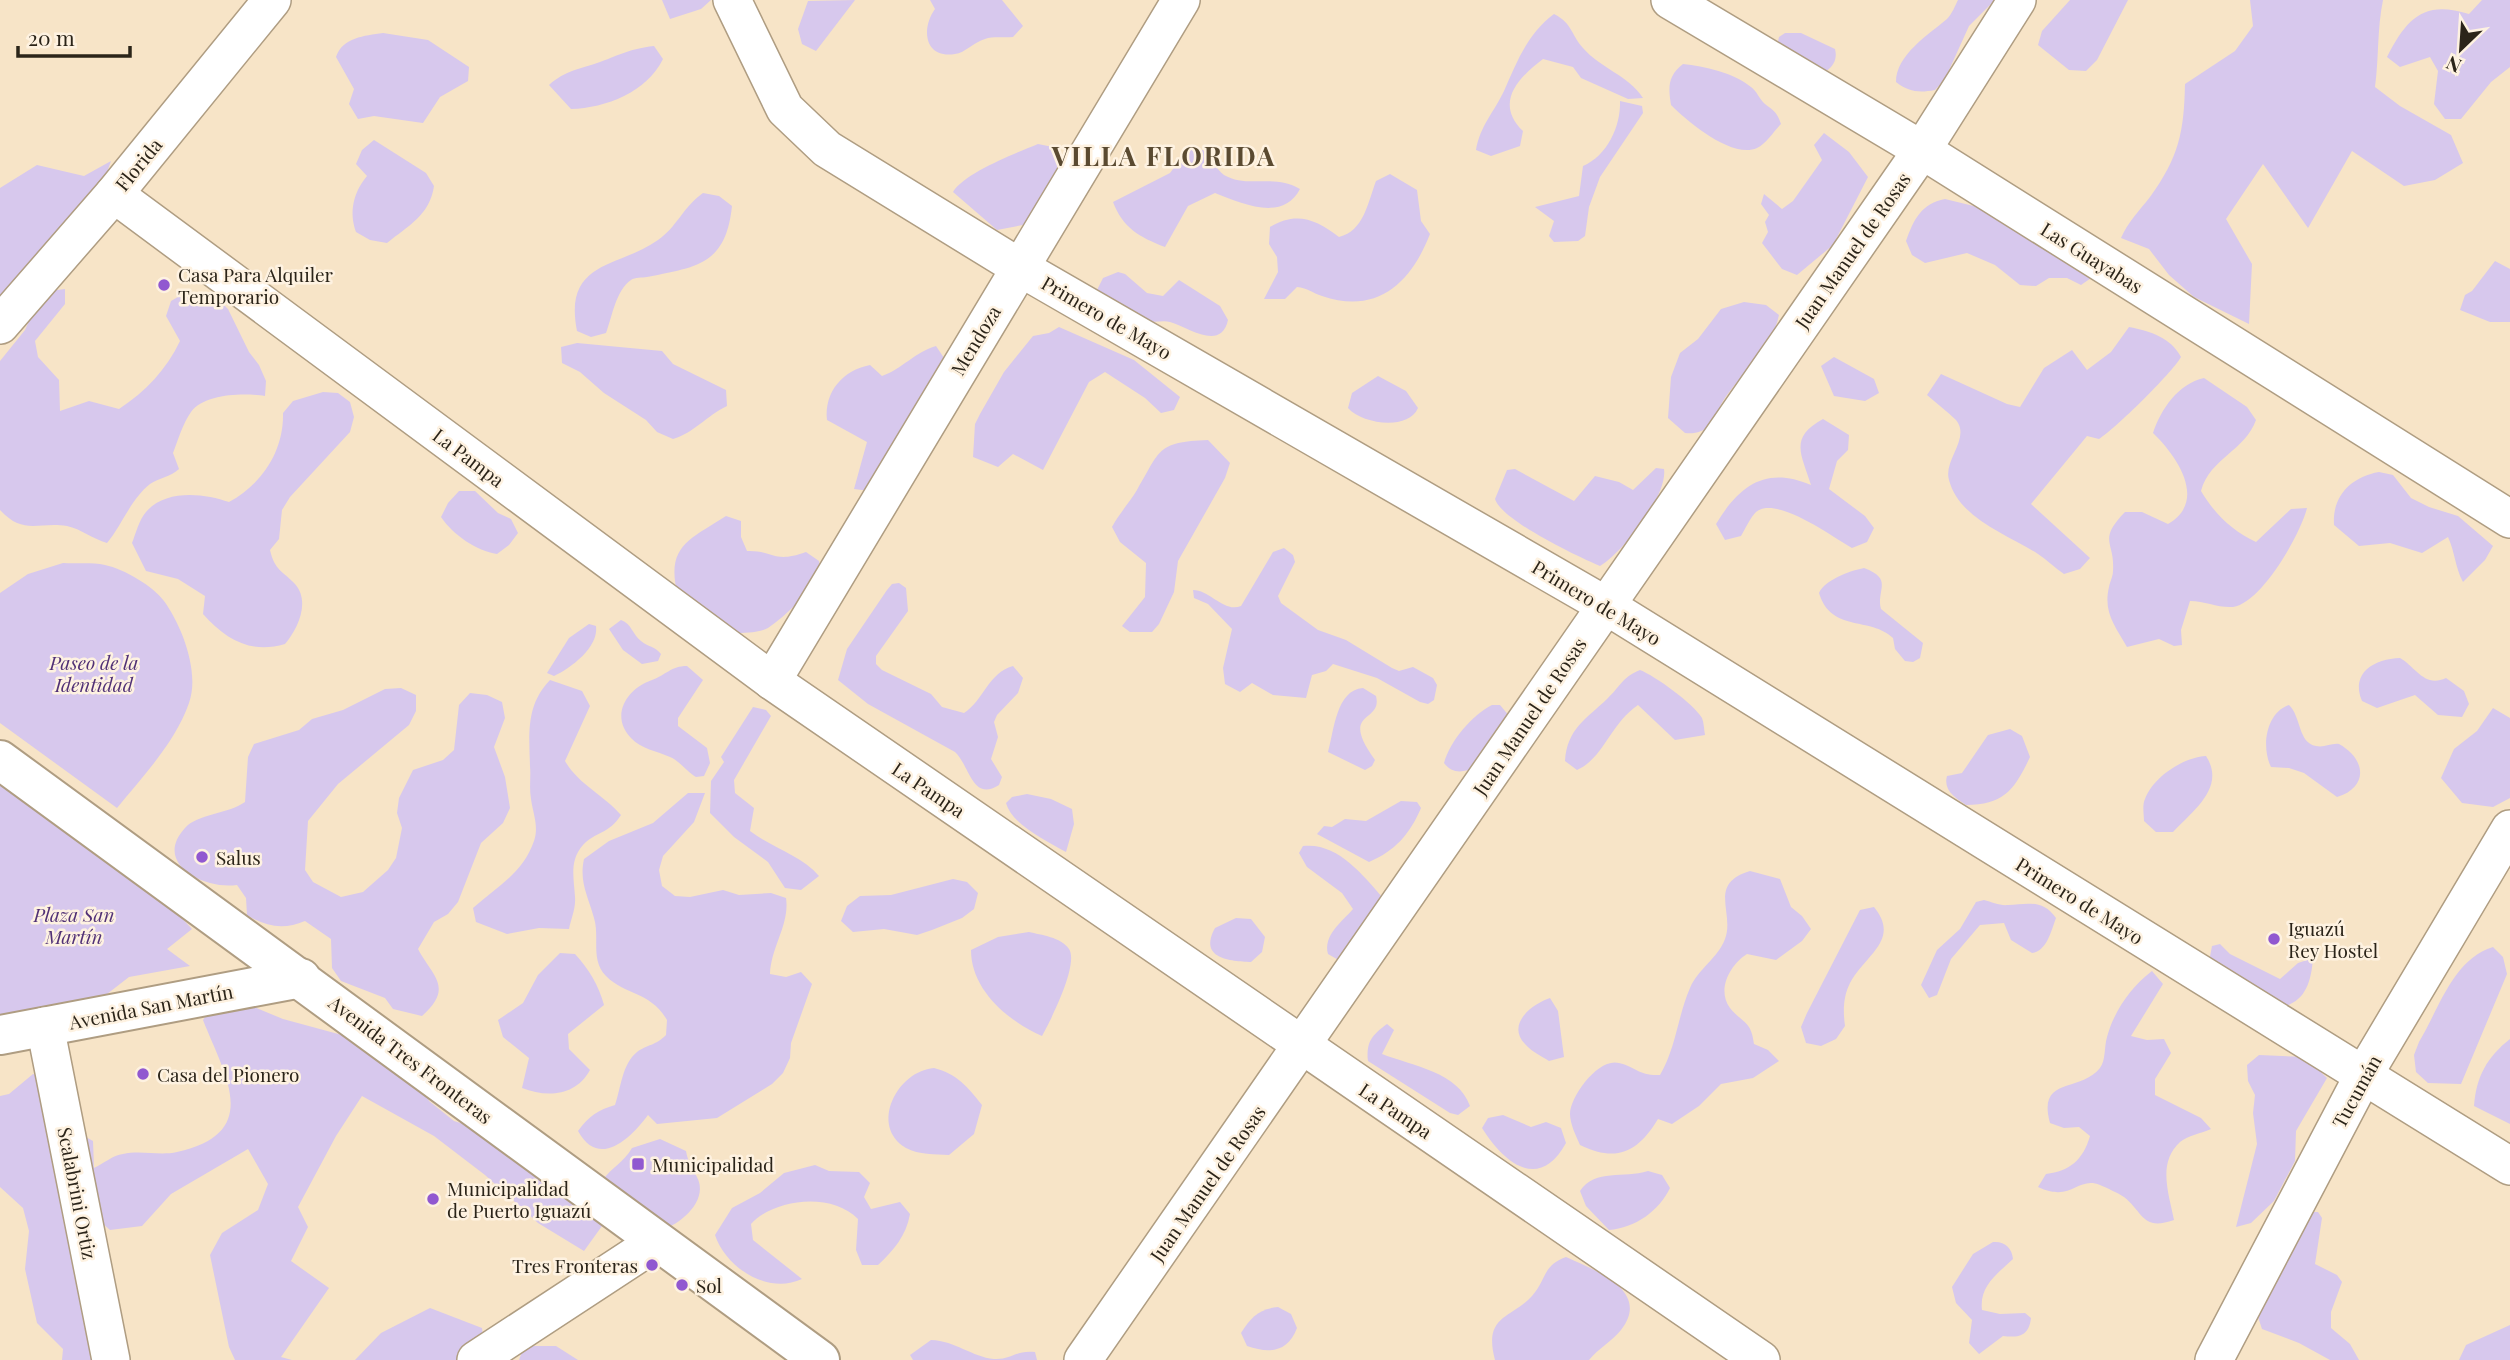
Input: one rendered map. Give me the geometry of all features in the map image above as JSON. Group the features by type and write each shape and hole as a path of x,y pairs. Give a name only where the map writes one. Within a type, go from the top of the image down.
{"main road":[{"name":"Avenida Tres Fronteras","path":"0,760 820,1360"},
{"name":"Avenida San Martín","path":"0,1035 301,978"}],"street":[{"name":"Florida","path":"0,325 114,194 272,0"},
{"name":"Primero de Mayo","path":"732,0 785,109 827,149 1019,267 1605,606 2510,1166"},
{"name":"Mendoza","path":"772,681 1181,0"},
{"name":"Las Guayabas","path":"1670,0 1922,150 2510,519"},
{"name":"Juan Manuel de Rosas","path":"1083,1360 1922,150 2017,0"},
{"name":"La Pampa","path":"114,194 772,681 1761,1360"},
{"name":"Tucumán","path":"2214,1360 2363,1076 2510,829"},
{"name":"Scalabrini Ortiz","path":"45,1026 111,1360"},
{"path":"476,1360 656,1242"}],"green space":[{"path":"662,0 711,0 701,9 670,19"},
{"path":"855,0 816,51 802,44 798,29 808,1"},
{"path":"930,0 1002,0 1023,26 1013,37 981,40 959,53 937,52 931,47 927,33 935,9"},
{"path":"1958,0 1995,0 1969,26 1945,79 1935,90 1924,91 1910,90 1896,82 1897,72 1907,54 1947,19"},
{"path":"2070,0 2128,0 2097,60 2086,71 2069,70 2038,45 2042,31"},
{"path":"2250,0 2383,0 2375,87 2400,106 2451,135 2463,163 2435,180 2404,186 2352,151 2308,228 2263,164 2226,219 2252,264 2249,324 2194,297 2169,275 2149,249 2121,238 2160,183 2174,156 2181,130 2185,84 2235,51 2253,26"},
{"path":"2482,0 2510,0 2510,67 2491,82 2461,119 2445,119 2434,104 2438,71 2430,57 2400,67 2387,57 2402,32 2419,16 2440,9 2469,14"},
{"path":"1554,14 1568,25 1590,55 1630,83 1643,98 1628,99 1581,78 1573,67 1543,59 1525,74 1510,101 1510,111 1523,131 1520,146 1491,156 1476,150 1484,126 1524,49 1537,30"},
{"path":"383,33 428,40 469,67 468,81 440,97 423,123 374,116 358,119 349,104 354,89 336,57 339,50 349,41"},
{"path":"1785,33 1801,33 1835,49 1833,64 1822,74 1777,46 1779,37"},
{"path":"654,46 663,59 656,71 636,89 611,101 571,109 549,85 573,70 632,50"},
{"path":"1683,64 1718,71 1744,82 1775,112 1781,124 1760,146 1747,150 1723,144 1711,137 1671,105 1670,82"},
{"path":"1620,101 1642,106 1643,113 1600,177 1589,207 1585,236 1578,241 1554,242 1549,236 1554,221 1535,207 1579,196 1583,166 1606,148 1618,120"},
{"path":"1824,133 1849,152 1868,177 1833,245 1797,275 1782,269 1762,243 1768,232 1765,222 1769,215 1761,204 1764,194 1782,209 1793,201 1822,160 1814,145"},
{"path":"374,140 426,173 434,186 423,212 387,243 370,240 356,232 353,217 358,189 367,176 356,164 362,150"},
{"path":"1038,144 1053,147 1063,158 1063,166 1028,224 997,230 953,192 979,171"},
{"path":"1188,149 1203,150 1221,173 1233,179 1281,182 1300,189 1293,199 1273,208 1238,202 1215,193 1188,206 1165,247 1127,225 1113,202 1170,173"},
{"path":"111,161 101,189 0,316 0,188 37,165 84,176"},
{"path":"1390,174 1417,190 1421,221 1430,234 1413,267 1402,280 1375,298 1359,301 1342,301 1297,287 1285,299 1264,299 1278,272 1277,257 1269,244 1270,227 1297,218 1314,222 1339,237 1347,234 1364,215 1376,181"},
{"path":"703,193 719,196 732,206 729,225 716,251 706,260 681,270 633,279 626,284 618,297 606,333 591,337 577,331 575,308 578,291 586,278 598,269 658,240"},
{"path":"1945,199 1990,210 2094,276 2081,285 2067,278 2049,278 2036,286 2020,285 1995,265 1967,253 1925,263 1912,255 1906,241 1912,226 1924,209"},
{"path":"2495,261 2510,269 2510,322 2490,322 2460,310 2465,295 2472,291"},
{"path":"1118,272 1125,274 1147,293 1163,296 1179,280 1220,306 1228,320 1224,329 1219,335 1203,335 1170,322 1151,322 1135,316 1096,292 1103,278"},
{"path":"65,289 65,304 35,341 38,357 59,380 60,411 89,401 119,409 138,395 169,361 180,341 166,316 171,301 185,293 216,297 228,309 266,381 265,396 236,395 215,398 197,406 191,412 173,453 179,469 143,490 107,543 67,526 17,523 0,510 0,361 25,330 38,301 49,291"},
{"path":"1744,302 1766,305 1779,315 1770,339 1723,401 1712,423 1702,431 1685,433 1668,418 1671,377 1680,353 1698,339 1721,309"},
{"path":"1059,327 1134,360 1180,397 1174,410 1161,413 1145,398 1105,372 1089,382 1043,470 1013,454 998,467 973,457 975,424 1004,372 1033,336 1049,333"},
{"path":"2129,327 2160,336 2177,350 2181,357 2130,413 2107,433 2099,439 2087,436 2031,504 2090,558 2080,569 2064,574 2038,554 1974,516 1963,505 1955,494 1948,472 1959,442 1960,427 1956,420 1927,395 1941,374 2007,404 2020,407 2044,368 2072,350 2087,370 2111,352"},
{"path":"577,343 662,351 673,364 726,390 727,406 687,433 673,439 657,432 646,420 604,393 580,372 562,363 561,347"},
{"path":"936,346 944,358 939,373 870,491 854,489 867,442 827,420 832,392 844,377 860,368 870,365 882,376"},
{"path":"1834,357 1874,379 1879,393 1865,401 1834,396 1821,366"},
{"path":"1378,376 1406,391 1418,408 1413,415 1405,420 1385,423 1363,418 1348,408 1352,393"},
{"path":"2204,378 2247,407 2256,420 2244,440 2219,462 2205,480 2201,491 2212,507 2231,527 2256,542 2291,509 2307,508 2279,565 2268,581 2244,603 2227,607 2190,601 2181,630 2182,645 2174,646 2159,639 2127,647 2109,611 2108,596 2113,561 2109,536 2125,512 2142,512 2168,524 2180,514 2186,503 2184,478 2171,454 2153,433 2172,399 2186,386"},
{"path":"323,392 338,393 350,402 354,417 350,432 290,497 282,510 279,539 270,550 277,566 300,591 300,616 285,644 273,647 250,646 230,638 203,614 205,596 178,579 146,571 132,543 144,515 163,499 197,495 229,502 241,495 269,465 280,440 283,413 293,401"},
{"path":"1823,419 1849,435 1848,450 1837,461 1829,489 1865,516 1874,528 1867,542 1852,548 1804,519 1777,509 1765,508 1754,514 1741,536 1725,540 1716,524 1745,489 1768,478 1781,477 1811,485 1800,448 1801,440 1812,426"},
{"path":"1208,440 1230,463 1225,478 1178,561 1174,592 1159,624 1152,632 1130,632 1122,626 1145,597 1146,563 1120,542 1112,527 1162,451 1178,443"},
{"path":"1656,468 1664,469 1663,480 1651,508 1631,537 1600,566 1525,527 1500,508 1495,499 1507,470 1515,469 1574,501 1595,476 1619,482 1633,490"},
{"path":"2379,472 2393,475 2411,498 2458,516 2493,546 2485,560 2463,582 2448,537 2422,553 2390,543 2359,546 2334,525 2336,505 2345,490 2360,478"},
{"path":"459,491 475,491 498,513 511,519 518,533 509,545 497,554 489,552 466,541 446,524 441,517 448,503"},
{"path":"726,516 741,521 741,537 747,551 780,557 806,552 819,561 821,576 789,611 764,630 734,633 678,596 675,566 683,546"},
{"path":"1284,548 1293,555 1295,562 1278,596 1281,603 1318,630 1346,640 1392,668 1399,671 1413,667 1433,678 1437,685 1434,700 1428,704 1420,702 1377,678 1333,664 1326,671 1312,675 1306,698 1273,695 1252,683 1240,692 1225,684 1223,668 1232,629 1208,604 1194,598 1193,590 1205,593 1229,606 1241,606 1273,552"},
{"name":"Paseo de la Identidad","path":"63,563 113,567 153,590 171,611 183,636 191,664 192,691 176,732 117,808 0,723 0,593 28,574"},
{"path":"1864,568 1879,576 1882,586 1881,609 1923,643 1920,658 1913,662 1905,661 1895,649 1893,638 1884,631 1842,619 1832,614 1825,606 1819,593 1826,584"},
{"path":"899,583 906,588 908,611 876,656 876,664 882,670 931,694 942,707 964,713 1005,669 1013,666 1023,678 1018,693 997,715 994,722 998,737 991,759 1002,777 999,785 990,789 977,786 955,752 868,704 838,680 847,649 887,590 892,584"},
{"path":"621,620 628,624 641,641 659,651 661,654 658,661 642,664 623,650 609,629"},
{"path":"589,624 596,626 596,634 589,649 576,662 554,676 547,673 569,638"},
{"path":"2400,658 2426,678 2446,678 2464,691 2469,704 2462,717 2438,715 2415,695 2377,708 2362,701 2359,682 2367,669 2382,661"},
{"path":"687,666 703,680 678,718 678,726 707,748 710,763 704,776 696,777 674,759 635,742 622,720 624,703 636,689 673,669"},
{"path":"1640,670 1691,705 1702,718 1705,735 1675,740 1638,705 1620,721 1594,757 1577,770 1565,761 1569,741 1574,733 1625,679"},
{"path":"550,680 582,691 590,706 565,761 577,777 621,815 612,826 583,845 576,857 573,870 575,905 569,929 539,928 507,934 476,922 473,908 516,871 534,841 536,825 530,791 531,720 537,699"},
{"path":"401,688 416,695 416,711 409,725 338,784 308,821 305,870 313,882 341,897 363,892 388,870 396,858 402,828 397,813 399,798 413,770 443,760 454,750 459,705 470,693 487,695 502,702 505,718 494,747 505,777 510,808 503,823 481,843 458,902 448,914 434,922 418,949 438,982 439,989 432,1006 422,1016 393,1009 385,998 341,981 332,968 331,939 305,921 282,926 268,925 254,919 247,915 246,898 237,885 198,879 179,863 175,853 176,841 190,823 245,802 248,757 254,744 299,730 312,719 343,710 385,689"},
{"path":"1363,688 1376,696 1374,711 1361,725 1365,744 1375,760 1372,766 1365,770 1328,752 1342,704 1354,690"},
{"path":"1492,705 1500,705 1510,717 1476,767 1454,771 1444,763 1447,755 1470,722"},
{"path":"2289,705 2310,744 2339,744 2355,757 2360,772 2355,787 2337,797 2304,773 2289,768 2271,767 2266,750 2268,731 2275,715"},
{"path":"753,707 766,710 771,716 734,780 735,793 754,808 750,831 804,863 819,876 801,890 785,888 768,862 734,837 710,813 711,781 724,762 721,757"},
{"path":"2493,708 2510,718 2510,798 2493,807 2462,803 2441,778 2454,749 2477,731"},
{"path":"2010,729 2022,736 2030,757 2019,778 2007,793 1999,798 1966,805 1948,789 1947,776 1962,773 1988,735"},
{"path":"2206,756 2212,778 2205,797 2173,832 2156,832 2144,821 2144,804 2149,791 2162,776 2179,764"},
{"name":"Plaza San Martín","path":"0,779 160,895 192,929 167,949 190,966 129,977 98,1001 0,1023"},
{"path":"688,793 705,793 694,822 663,856 659,870 662,886 675,896 690,897 723,890 739,895 771,893 786,898 787,908 770,974 786,977 801,972 812,984 791,1043 790,1058 783,1073 772,1084 717,1118 657,1124 648,1115 623,1141 605,1149 595,1148 586,1142 578,1131 594,1114 615,1105 628,1063 637,1052 666,1035 667,1020 653,1004 614,982 601,970 597,956 596,925 583,882 584,859 609,841 653,823"},
{"path":"1027,794 1051,799 1072,809 1074,824 1066,852 1031,832 1010,811 1006,803 1012,797"},
{"path":"1401,801 1417,802 1421,808 1417,817 1407,834 1394,847 1369,862 1317,834 1324,826 1332,827 1345,819 1366,821"},
{"path":"1303,846 1315,846 1338,854 1383,898 1342,962 1328,954 1328,941 1334,929 1353,909 1342,893 1307,867 1299,853"},
{"path":"1750,871 1780,879 1791,907 1811,929 1802,941 1776,960 1747,954 1731,970 1725,985 1726,1001 1749,1026 1754,1044 1768,1050 1779,1061 1753,1078 1721,1084 1699,1106 1672,1124 1658,1119 1643,1140 1625,1151 1605,1153 1580,1145 1571,1122 1571,1106 1580,1088 1595,1072 1611,1063 1619,1063 1642,1073 1660,1075 1670,1054 1690,988 1725,939 1725,900 1729,883"},
{"path":"953,879 967,882 978,893 974,909 962,918 932,930 917,935 884,929 853,932 841,921 847,906 860,896 891,895"},
{"path":"1984,900 2002,905 2034,904 2046,908 2056,918 2048,940 2041,949 2032,953 2011,940 2004,923 1980,925 1951,959 1937,995 1929,998 1921,985 1937,950 1960,929 1976,902"},
{"path":"1874,907 1884,929 1882,938 1850,983 1844,1004 1845,1026 1836,1039 1821,1046 1806,1043 1801,1027 1807,1013 1860,910"},
{"path":"1236,918 1251,919 1265,937 1262,952 1251,962 1226,959 1213,952 1210,946 1215,928"},
{"path":"1029,932 1061,942 1069,949 1071,956 1063,992 1042,1036 1005,1013 984,991 977,978 971,950 998,937"},
{"path":"2220,944 2230,954 2280,979 2298,963 2313,958 2308,985 2293,1003 2275,1008 2209,962 2212,946"},
{"path":"2493,947 2503,957 2507,974 2461,1084 2428,1083 2416,1072 2414,1055 2419,1042 2457,974 2479,953"},
{"path":"560,953 575,954 596,984 604,1005 568,1034 569,1049 590,1070 584,1079 569,1090 551,1094 522,1088 529,1058 503,1037 498,1020 523,1003 538,975"},
{"path":"2152,971 2163,984 2131,1036 2147,1040 2164,1039 2171,1053 2155,1079 2155,1095 2201,1118 2211,1129 2183,1140 2173,1150 2166,1179 2174,1220 2163,1223 2144,1219 2124,1197 2100,1185 2085,1184 2059,1192 2038,1187 2046,1174 2062,1170 2074,1163 2084,1152 2090,1136 2079,1127 2064,1128 2050,1123 2050,1098 2063,1087 2092,1076 2100,1068 2110,1027 2119,1009 2130,992"},
{"path":"220,993 283,1019 375,1044 408,1058 429,1101 454,1121 495,1134 528,1158 602,1226 584,1251 538,1223 485,1175 434,1136 362,1096 336,1136 298,1207 308,1227 291,1261 329,1288 281,1357 292,1360 235,1360 229,1347 210,1255 222,1233 258,1210 268,1184 248,1149 171,1194 142,1226 110,1230 80,1204 92,1171 69,1196 85,1232 106,1260 125,1360 62,1360 63,1349 37,1323 25,1269 29,1231 23,1208 0,1187 0,1096 9,1094 33,1074 65,1083 64,1125 93,1141 94,1168 119,1155 171,1153 204,1143 221,1131 229,1116 227,1080 203,1020"},
{"path":"1550,998 1558,1011 1564,1057 1549,1061 1527,1047 1518,1029 1529,1010"},
{"path":"1387,1024 1394,1030 1382,1054 1445,1078 1456,1085 1470,1106 1458,1115 1450,1113 1368,1061 1371,1040"},
{"path":"2510,1039 2510,1124 2474,1106 2477,1086 2484,1068"},
{"path":"2259,1055 2305,1057 2327,1078 2296,1131 2295,1161 2274,1201 2251,1223 2236,1227 2257,1144 2253,1113 2255,1095 2248,1081 2247,1065"},
{"path":"934,1068 961,1082 982,1105 974,1134 949,1155 922,1153 906,1148 895,1138 890,1127 892,1101 899,1089 921,1071"},
{"path":"1503,1115 1531,1127 1546,1122 1561,1128 1566,1143 1556,1158 1545,1166 1533,1169 1522,1167 1501,1152 1482,1128 1488,1118"},
{"path":"660,1139 686,1151 700,1185 700,1193 694,1207 669,1227 602,1181 632,1148"},
{"path":"815,1165 829,1171 859,1172 870,1183 864,1197 871,1209 900,1202 910,1214 902,1236 894,1248 878,1265 862,1265 856,1250 858,1219 847,1210 834,1205 804,1202 774,1208 751,1224 753,1240 802,1279 776,1284 762,1281 738,1268 728,1258 715,1235 732,1208 760,1193 784,1173"},
{"path":"1648,1171 1662,1175 1670,1188 1653,1211 1637,1222 1609,1230 1586,1206 1580,1191 1594,1179"},
{"path":"2309,1212 2318,1212 2322,1218 2315,1264 2337,1275 2342,1282 2331,1312 2331,1328 2350,1344 2359,1360 2330,1360 2299,1343 2262,1329 2257,1314"},
{"path":"1993,1242 2007,1246 2013,1259 1987,1287 1983,1294 1982,1310 2000,1314 2025,1313 2031,1318 2025,1332 2014,1337 2003,1336 1979,1354 1969,1343 1972,1320 1956,1303 1952,1287 1973,1254"},
{"path":"1566,1257 1604,1275 1625,1293 1629,1316 1621,1330 1589,1360 1495,1360 1492,1345 1496,1326 1532,1296 1553,1264"},
{"path":"1278,1307 1291,1314 1297,1328 1289,1342 1271,1350 1247,1346 1241,1333 1248,1322 1261,1312"},
{"path":"430,1308 482,1328 486,1360 355,1360 381,1333"},
{"path":"2510,1325 2510,1360 2459,1360 2466,1345"},
{"path":"931,1340 994,1359 1035,1352 1037,1360 913,1360 910,1355"},
{"path":"524,1346 556,1346 578,1360 519,1360"}],"place":[{"name":"Casa Para Alquiler Temporario","path":"164,285"},
{"name":"Salus","path":"202,857"},
{"name":"Iguazú Rey Hostel","path":"2274,939"},
{"name":"Casa del Pionero","path":"143,1074"},
{"name":"Municipalidad","path":"638,1164"},
{"name":"Municipalidad de Puerto Iguazú","path":"433,1199"},
{"name":"Tres Fronteras","path":"652,1265"},
{"name":"Sol","path":"682,1285"}],"district":[{"name":"VILLA FLORIDA","path":"1164,155"}]}
